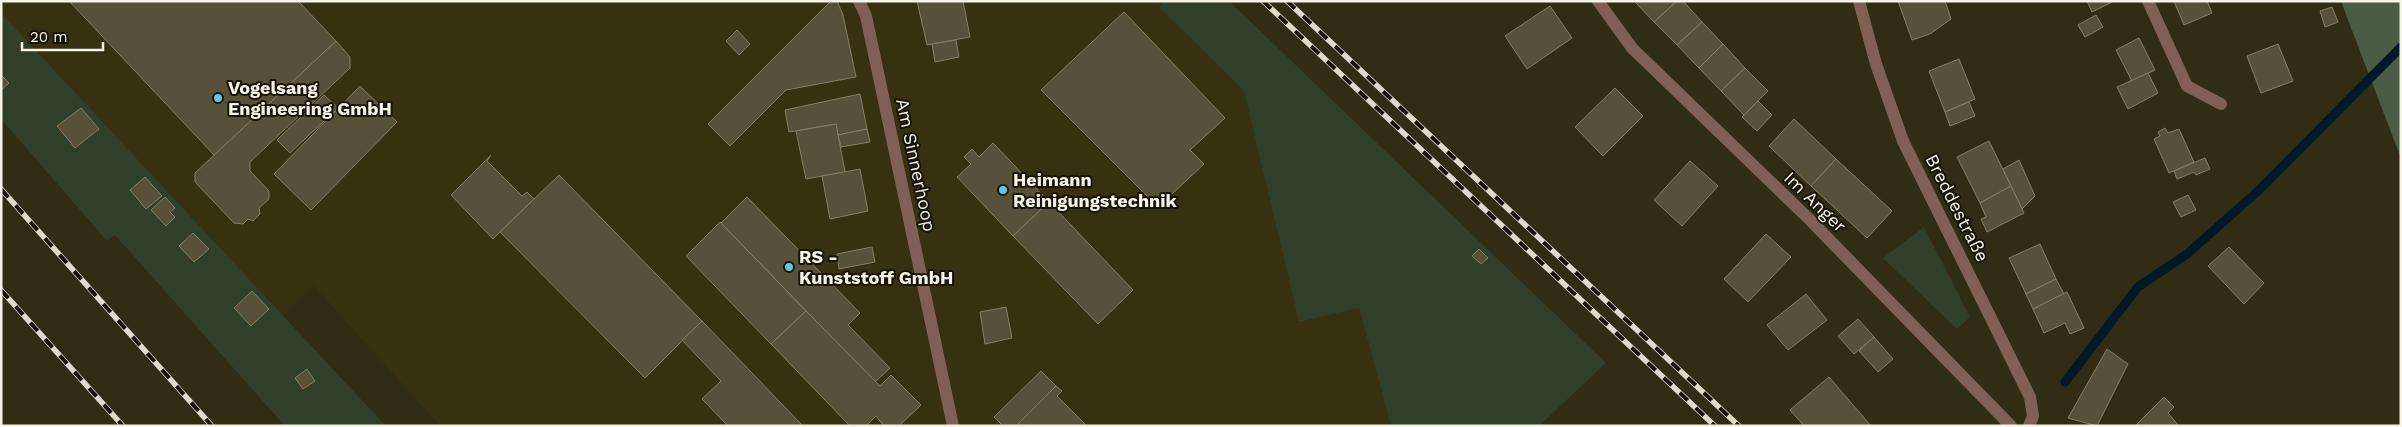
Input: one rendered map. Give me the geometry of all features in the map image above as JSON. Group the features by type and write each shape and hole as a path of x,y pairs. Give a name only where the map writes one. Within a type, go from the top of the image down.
{"street":[{"name":"Am Sinnerhoop","path":"859,1 866,16 953,426"},
{"name":"Im Anger","path":"1598,1 1632,48 1810,220 2011,426"},
{"name":"Breddestraße","path":"1859,1 1876,64 1903,141 2030,397 2033,416 2029,426"},
{"path":"2148,1 2187,86 2221,104"}],"shaded area":[{"path":"1,1 1174,1 1244,91 1299,322 1359,308 1391,426 440,426 313,285 282,316 1,13"}],"green space":[{"path":"1163,1 1229,1 1606,363 1539,426 1391,426 1359,308 1299,322 1244,91 1159,7"},
{"path":"2341,1 2401,1 2401,158 2348,20"},
{"path":"1,13 386,426 285,426 115,235 107,241 1,119"},
{"path":"1924,227 1970,317 1957,329 1883,258"}],"building":[{"name":"Vogelsang Engineering GmbH","path":"69,1 298,1 336,41 215,156"},
{"path":"831,1 837,1 843,15 856,77 786,90 730,146 708,124"},
{"path":"917,1 963,1 970,37 927,45"},
{"path":"1634,1 1677,1 1654,22"},
{"path":"1677,1 1683,1 1702,22 1677,45 1654,22"},
{"path":"1898,1 1945,1 1951,19 1930,34 1912,40"},
{"path":"2087,1 2114,1 2092,12"},
{"path":"2174,1 2207,1 2212,13 2184,25"},
{"path":"1550,6 1572,38 1527,69 1505,36"},
{"path":"2332,7 2338,22 2325,27 2320,11"},
{"path":"1124,12 1225,118 1190,150 1204,164 1158,207 1041,90"},
{"path":"2096,15 2103,27 2085,37 2078,25"},
{"path":"1702,22 1723,44 1699,68 1677,45"},
{"path":"737,30 750,44 739,55 726,41"},
{"path":"2139,38 2155,70 2132,81 2116,50"},
{"path":"956,40 959,57 935,62 932,44"},
{"path":"336,41 350,57 350,68 250,162 250,171 269,191 269,199 259,208 260,214 253,221 248,219 243,224 234,223 195,182 195,173"},
{"path":"1723,44 1745,68 1721,91 1699,68"},
{"path":"2278,44 2293,81 2261,93 2247,56"},
{"path":"1959,59 1975,99 1945,112 1929,71"},
{"path":"1745,68 1768,91 1744,115 1721,91"},
{"path":"2148,73 2158,93 2128,109 2117,87"},
{"path":"1,75 9,83 1,90"},
{"path":"360,86 397,122 311,210 274,174"},
{"path":"1615,88 1643,116 1603,156 1575,127"},
{"path":"860,94 867,129 838,135 836,124 789,132 785,110"},
{"path":"324,95 338,108 290,153 277,140"},
{"path":"1758,101 1772,115 1757,131 1742,117"},
{"path":"1969,102 1975,116 1950,126 1945,112"},
{"path":"81,108 99,129 75,148 57,126"},
{"path":"1794,119 1836,159 1811,186 1769,146"},
{"path":"836,124 845,172 806,179 796,131"},
{"path":"2165,128 2168,133 2179,129 2194,162 2169,173 2154,139 2160,136 2158,132"},
{"path":"867,129 870,142 841,147 838,135"},
{"path":"1989,141 2011,186 1980,203 1957,157"},
{"name":"Heimann Reinigungstechnik","path":"993,143 1049,202 1013,236 957,177 971,164 964,157 972,149 979,157"},
{"path":"491,155 487,161 522,196 527,192 534,199 493,239 451,195"},
{"path":"2205,158 2210,169 2196,175 2194,172 2177,179 2174,171"},
{"path":"1836,159 1892,211 1867,238 1811,186"},
{"path":"2019,160 2035,196 2022,209 2003,169"},
{"path":"1690,161 1718,186 1682,226 1654,200"},
{"path":"860,169 868,211 830,219 822,176"},
{"path":"559,175 702,321 645,378 500,232"},
{"path":"145,177 162,196 146,209 130,190"},
{"path":"2011,186 2024,213 1987,232 1981,219 1986,217 1980,203"},
{"path":"2188,195 2196,210 2181,217 2173,202"},
{"path":"165,197 175,208 170,212 175,217 166,226 151,210"},
{"name":"RS - Kunststoff GmbH","path":"747,197 860,313 848,325 890,368 875,382 721,223"},
{"path":"1049,202 1133,290 1098,324 1013,236"},
{"path":"720,222 806,311 771,344 686,256"},
{"path":"193,233 209,249 194,262 179,246"},
{"path":"1766,234 1791,257 1748,302 1724,279"},
{"path":"2040,244 2056,279 2026,294 2009,258"},
{"path":"872,247 875,262 839,269 837,254"},
{"path":"2229,247 2264,283 2244,304 2208,266"},
{"path":"1479,249 1488,258 1481,264 1472,256"},
{"path":"2056,279 2064,294 2033,309 2026,294"},
{"path":"252,291 269,309 251,326 234,308"},
{"path":"2067,292 2084,328 2070,334 2065,323 2044,333 2033,309"},
{"path":"1806,294 1827,320 1788,350 1767,325"},
{"path":"1006,307 1012,338 985,344 980,312"},
{"path":"806,311 880,386 891,375 921,405 899,426 884,426 876,416 866,426 850,426 771,344"},
{"path":"1858,319 1874,337 1854,354 1838,336"},
{"path":"702,321 803,426 728,426 702,399 721,381 682,340"},
{"path":"1874,337 1893,359 1878,372 1859,351"},
{"path":"2107,349 2128,364 2097,426 2068,418"},
{"path":"307,369 315,381 303,389 295,378"},
{"path":"1041,371 1056,386 1016,426 1003,426 994,417"},
{"path":"1829,377 1871,426 1804,426 1790,410"},
{"path":"1056,386 1062,391 1057,396 1087,426 1016,426"},
{"path":"2164,397 2174,407 2168,413 2179,426 2135,426"}],"waterway":[{"path":"2065,382 2138,287 2187,254 2258,191 2401,47"}],"railway":[{"path":"1263,1 1715,426"},
{"path":"1287,1 1739,426"},
{"path":"1,189 212,426"},
{"path":"1,290 123,426"}],"place":[{"name":"Vogelsang Engineering GmbH","path":"218,98"},
{"name":"Heimann Reinigungstechnik","path":"1003,190"},
{"name":"RS - Kunststoff GmbH","path":"789,267"}]}
